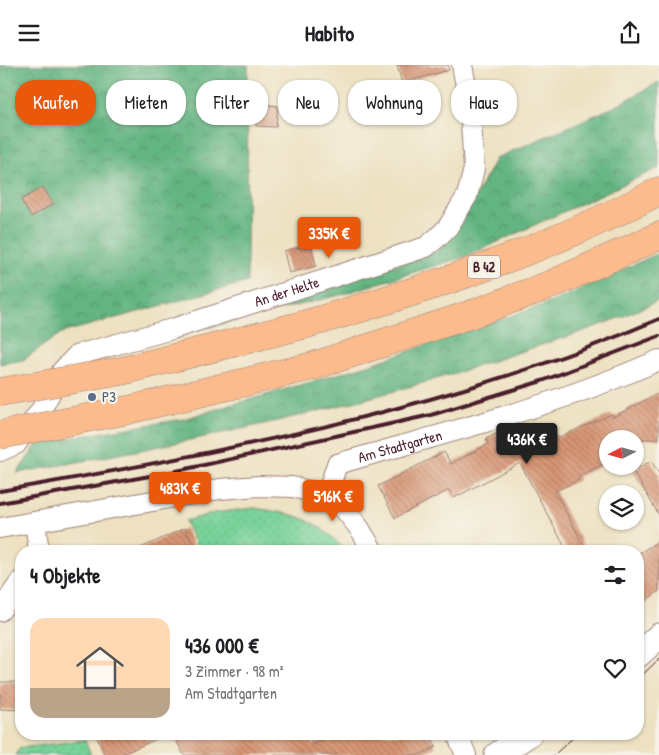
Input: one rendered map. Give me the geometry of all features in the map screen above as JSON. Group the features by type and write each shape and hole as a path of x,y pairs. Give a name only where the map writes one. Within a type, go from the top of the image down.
{"highway":[{"name":"B 42","path":"0,392 122,371 303,325 387,301 536,247 659,191"},
{"path":"0,435 138,408 313,366 475,313 552,284 659,236"}],"street":[{"name":"An der Helte","path":"0,451 16,444 41,410 62,371 76,355 172,329 426,247 437,238 448,227 467,195 474,169 470,107 462,65"},
{"name":"Am Stadtgarten","path":"327,495 337,463 492,420 614,380 659,360"},
{"path":"0,528 230,488 259,485 292,487 327,495 345,510 360,529 369,545"},
{"path":"35,522 38,545"},
{"path":"0,611 15,590"},
{"path":"644,650 659,636"},
{"path":"460,740 466,755"},
{"path":"496,755 520,740"}],"green space":[{"path":"0,65 248,65 248,80 196,80 196,125 248,125 247,282 61,333 23,360 0,364"},
{"path":"659,82 659,168 467,256 340,295 211,327 199,326 437,252 456,231 496,158 614,107"},
{"path":"659,253 659,300 625,316 589,329 456,373 332,408 206,437 17,473 38,443 183,419 365,366 554,301"},
{"path":"254,508 283,513 315,524 340,545 196,545 185,521 214,513"},
{"path":"85,740 91,755 15,755 20,748"}],"building":[{"path":"397,65 448,65 449,70 413,80 401,80"},
{"path":"268,105 278,106 276,127 256,126 268,125"},
{"path":"43,187 53,204 31,217 21,200"},
{"path":"311,244 316,266 289,273 284,251"},
{"path":"659,393 659,439 644,439 644,430 599,430 599,466 578,477 579,480 555,491 583,545 564,545 520,463 454,498 449,490 395,518 378,486 444,452 451,464 488,444 486,439 503,430 512,448 553,430 557,438 612,414 613,417"},
{"path":"651,461 659,474 659,515 644,490 644,485 641,485 635,475 644,475 644,465"},
{"path":"185,528 193,545 147,545"},
{"path":"659,541 659,591 644,602 644,550"},
{"path":"0,682 15,682 15,710 0,709"},
{"path":"98,740 154,740 120,755 105,755"},
{"path":"176,740 311,740 313,745 323,740 433,740 436,747 419,755 184,755"}],"tram line":[{"path":"644,673 659,659"},
{"path":"554,755 570,740"}],"railway":[{"path":"0,491 166,461 251,444 335,424 501,378 581,350 659,319"},
{"path":"0,503 172,472 431,415 542,381 659,336"}],"place":[{"name":"P3","path":"92,397"}]}
